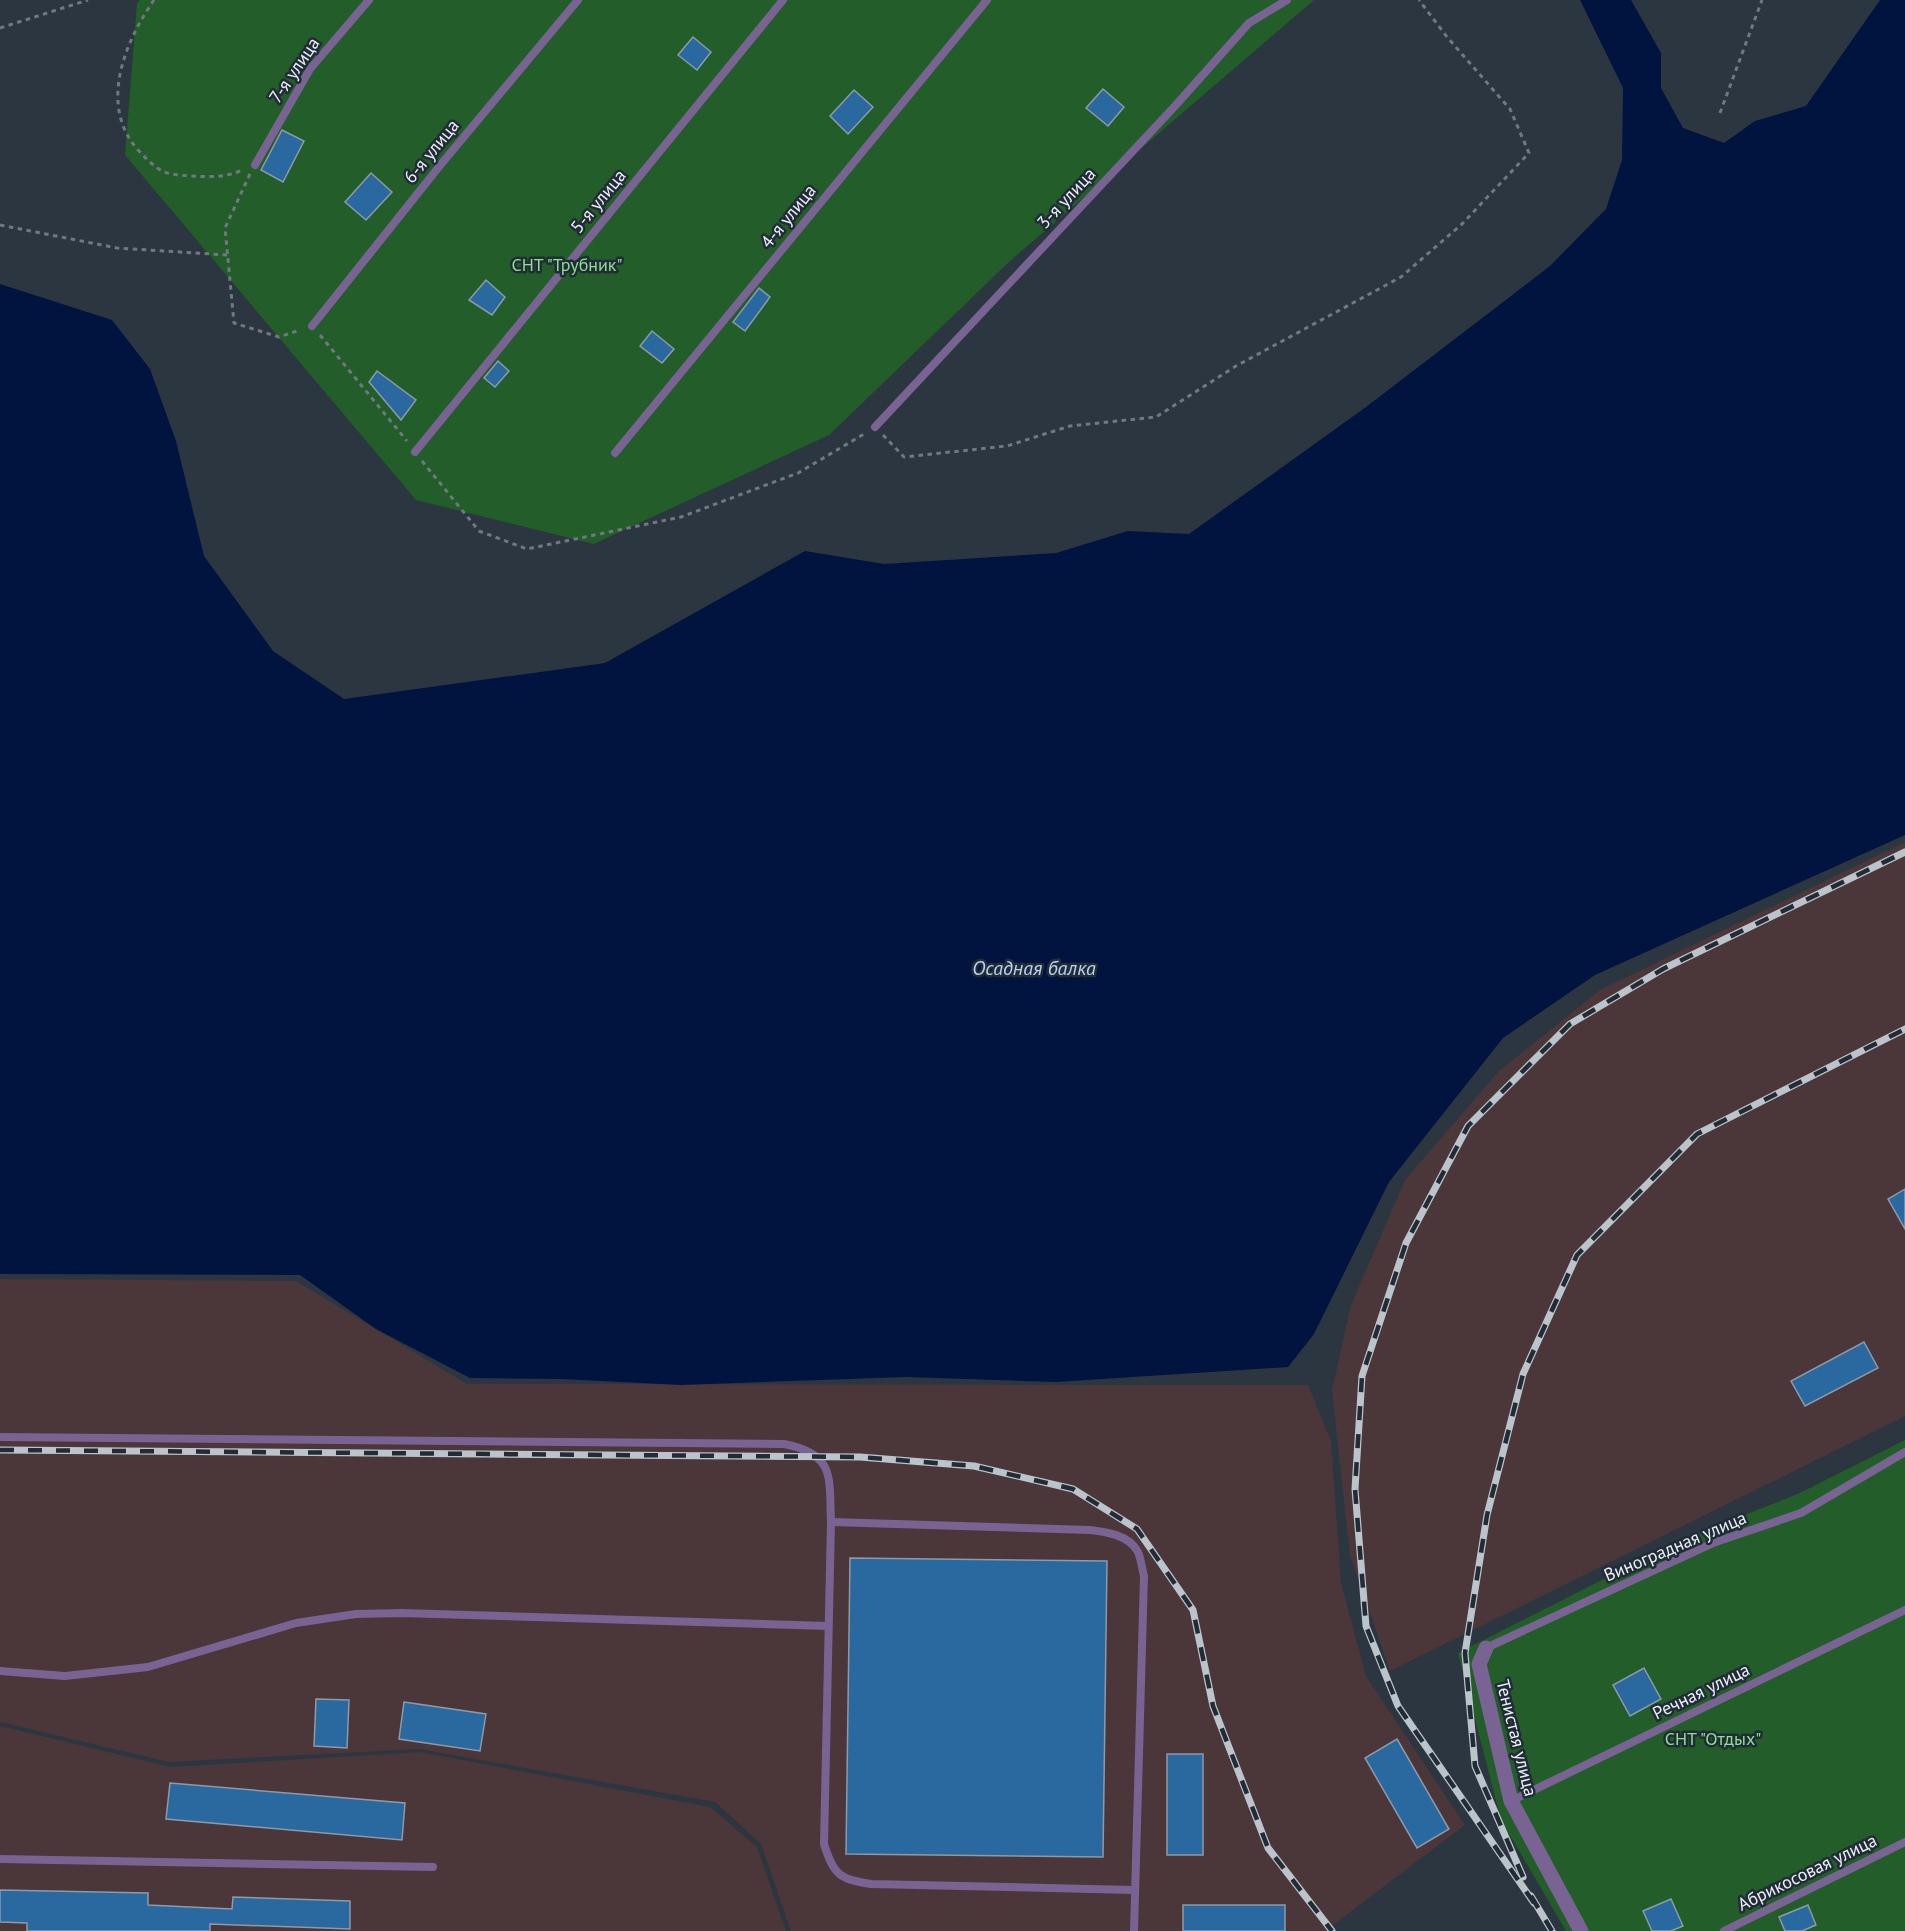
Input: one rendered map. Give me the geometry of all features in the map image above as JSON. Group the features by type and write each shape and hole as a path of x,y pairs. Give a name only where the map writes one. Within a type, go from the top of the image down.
{"street":[{"name":"Тенистая улица","path":"1486,1648 1479,1664 1511,1801 1581,1931"}],"lane":[{"name":"7-я улица","path":"255,165 310,69 369,0"},
{"name":"6-я улица","path":"312,326 442,163 578,0"},
{"name":"5-я улица","path":"415,452 783,0"},
{"name":"4-я улица","path":"615,453 987,0"},
{"name":"3-я улица","path":"875,427 1250,23 1287,0"},
{"path":"0,1437 784,1444 804,1448 818,1457 825,1466 829,1480 831,1522 824,1844 836,1870 846,1880 872,1884 1134,1890"},
{"name":"Виноградная улица","path":"1486,1648 1713,1543 1801,1513 1905,1452"},
{"path":"831,1522 1090,1530 1110,1533 1128,1541 1138,1552 1144,1576 1134,1931"},
{"name":"Речная улица","path":"1511,1801 1905,1610"},
{"path":"0,1671 65,1676 148,1667 296,1623 356,1614 402,1613 828,1626"},
{"name":"Абрикосовая улица","path":"1724,1931 1905,1842"},
{"path":"0,1859 433,1867"}],"path":[{"path":"0,28 88,0"},
{"path":"154,0 124,56 118,84 119,117 132,143 153,165 168,174 216,177 255,165"},
{"path":"255,165 225,228 234,323 279,337 312,326 479,531 527,549 681,516 798,473 875,427 904,457 1007,446 1070,426 1156,417 1236,366 1401,277 1462,224 1529,153 1510,109 1447,37 1419,0"},
{"path":"1720,114 1762,0"},
{"path":"0,225 117,248 227,255"}],"shaded area":[{"path":"1905,842 1905,1416 1390,1671 1350,1555 1332,1390 1351,1305 1405,1180 1499,1071 1600,990"},
{"path":"0,1279 296,1281 467,1384 1308,1385 1331,1441 1341,1583 1366,1676 1465,1825 1325,1931 791,1931 761,1844 715,1802 419,1749 169,1762 0,1722"},
{"path":"0,1726 171,1767 420,1752 710,1807 757,1847 786,1931 0,1931"}],"green space":[{"name":"СНТ \"Трубник\"","path":"140,0 1314,0 1011,260 829,435 594,544 416,500 125,155 137,3"},
{"name":"СНТ \"Отдых\"","path":"1905,1440 1905,1931 1566,1931 1501,1820 1458,1653 1681,1540 1800,1493"}],"water":[{"name":"Осадная балка","path":"1580,0 1631,0 1661,53 1661,88 1683,128 1724,143 1755,121 1806,106 1880,0 1905,0 1905,835 1595,975 1503,1038 1389,1182 1314,1334 1288,1367 1056,1382 906,1377 681,1385 561,1379 470,1378 376,1329 300,1275 0,1274 0,284 112,320 150,369 176,441 204,556 273,651 344,699 605,663 805,551 884,564 1056,553 1128,531 1189,534 1366,407 1550,266 1606,209 1622,160 1623,88"}],"building":[{"path":"693,37 711,52 697,70 678,55"},
{"path":"1103,89 1124,107 1108,126 1086,108"},
{"path":"854,90 873,107 848,134 830,116"},
{"path":"282,130 304,141 283,182 261,170"},
{"path":"371,173 392,192 366,220 345,202"},
{"path":"486,280 505,297 492,315 469,300"},
{"path":"759,288 770,297 745,331 733,322"},
{"path":"652,331 674,349 662,363 640,346"},
{"path":"498,361 509,371 495,387 484,378"},
{"path":"377,371 416,400 401,420 369,382"},
{"path":"1905,1189 1905,1229 1888,1199"},
{"path":"1864,1342 1878,1368 1805,1406 1791,1381"},
{"path":"850,1558 1107,1561 1103,1857 846,1854"},
{"path":"1644,1668 1661,1699 1630,1716 1613,1685"},
{"path":"316,1699 349,1700 347,1748 314,1746"},
{"path":"404,1702 486,1714 480,1751 399,1739"},
{"path":"1397,1739 1449,1829 1417,1848 1365,1758"},
{"path":"1167,1754 1203,1754 1203,1855 1167,1855"},
{"path":"170,1783 405,1803 402,1840 166,1819"},
{"path":"0,1890 148,1893 148,1905 232,1909 233,1897 350,1901 350,1929 210,1924 210,1931 27,1931 27,1923 0,1922"},
{"path":"1671,1899 1683,1926 1671,1931 1652,1931 1643,1911"},
{"path":"1183,1905 1285,1905 1285,1931 1183,1931"},
{"path":"1808,1905 1816,1925 1802,1931 1785,1931 1779,1917"}],"railway":[{"path":"1534,1903 1398,1706 1366,1626 1355,1489 1362,1376 1406,1243 1468,1126 1570,1024 1663,969 1905,852"},
{"path":"1523,1877 1475,1766 1465,1653 1487,1515 1523,1374 1577,1255 1697,1134 1905,1029"},
{"path":"0,1450 860,1457 974,1466 1073,1489 1137,1529 1193,1610 1213,1706 1268,1848 1332,1931"},
{"path":"1531,1896 1552,1931"}]}
